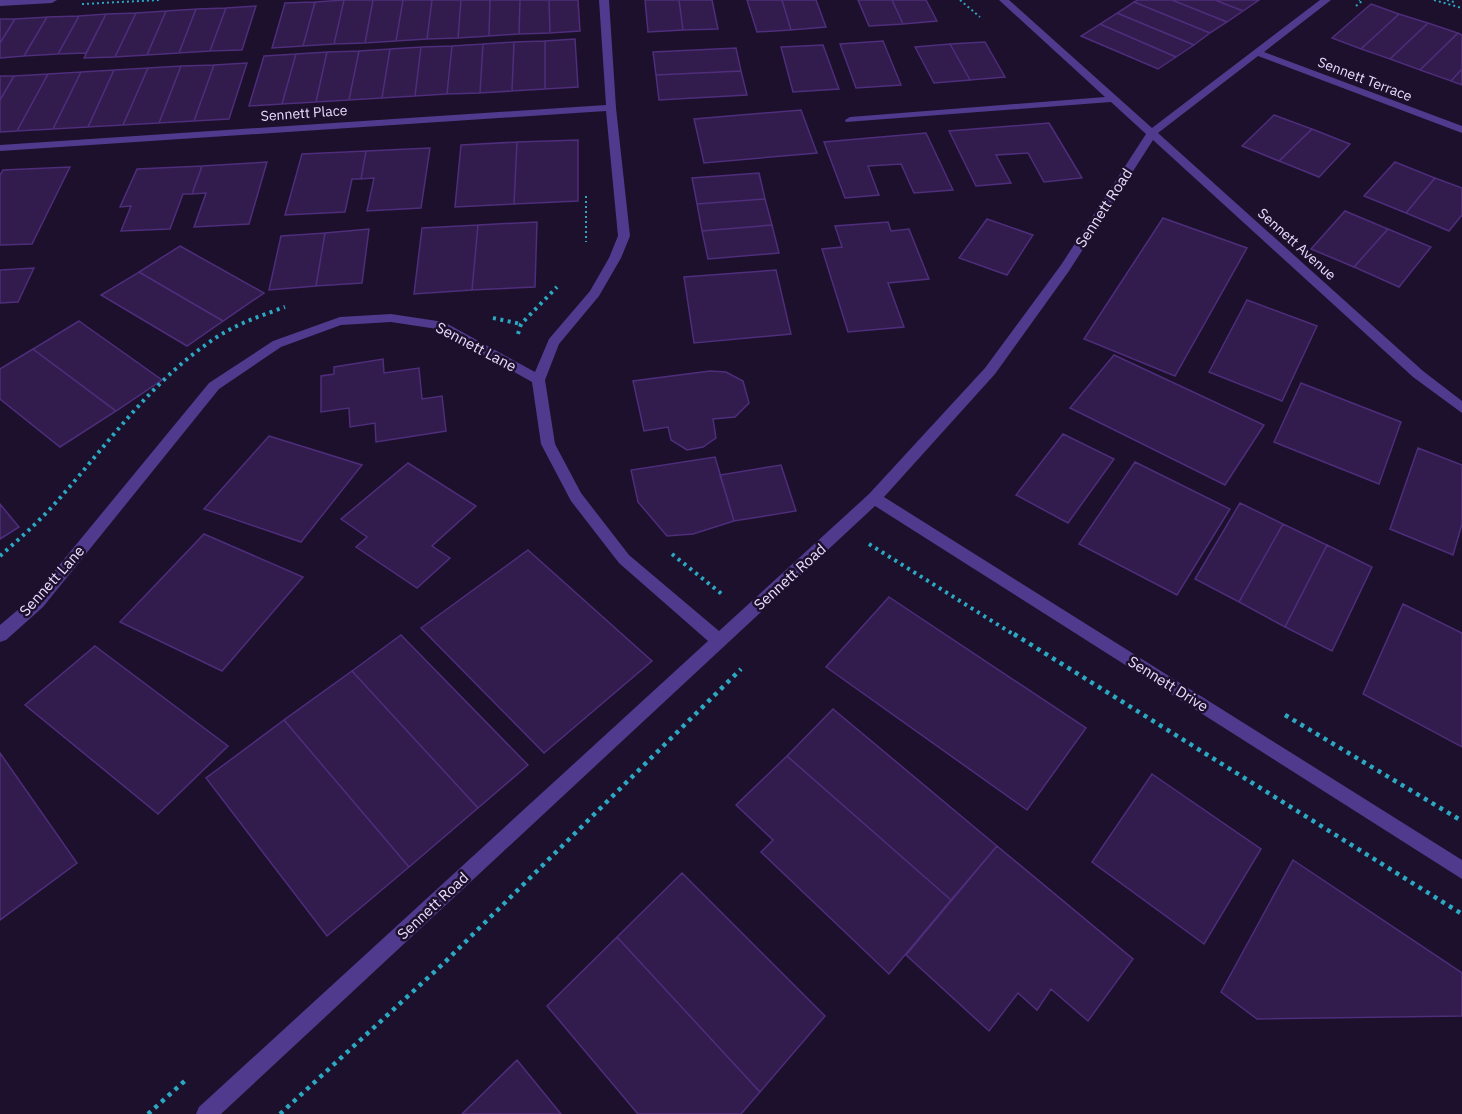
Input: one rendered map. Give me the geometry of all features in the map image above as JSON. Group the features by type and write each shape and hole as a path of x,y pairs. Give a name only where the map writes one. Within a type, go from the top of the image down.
{"street":[{"path":"0,3 52,0"},
{"path":"604,0 611,108 624,236 615,258 595,293 553,342 538,380 548,444 576,497 624,559 719,641"},
{"name":"Sennett Avenue","path":"1004,0 1418,374 1462,408"},
{"name":"Sennett Road","path":"206,1114 874,498 990,371 1065,268 1152,133 1326,0"},
{"name":"Sennett Terrace","path":"1258,53 1462,130"},
{"path":"850,120 1114,99"},
{"name":"Sennett Place","path":"0,148 611,108"},
{"name":"Sennett Lane","path":"0,635 38,602 214,386 277,344 340,321 391,318 440,325 538,380"},
{"name":"Sennett Drive","path":"874,498 1462,870"}],"path":[{"path":"1434,0 1462,8"},
{"path":"1447,0 1454,2 1455,0"},
{"path":"868,544 1462,914"},
{"path":"669,552 729,600"}],"building":[{"path":"344,0 373,0 365,43 334,44"},
{"path":"344,0 334,44 303,46 315,2"},
{"path":"373,0 403,0 396,41 365,43"},
{"path":"403,0 432,0 427,39 396,41"},
{"path":"432,0 461,0 458,38 427,39"},
{"path":"461,0 490,0 489,36 458,38"},
{"path":"490,0 520,0 519,34 489,36"},
{"path":"520,0 549,0 550,33 519,34"},
{"path":"549,0 578,0 580,31 550,33"},
{"path":"645,0 679,0 683,30 648,32"},
{"path":"679,0 712,0 718,29 683,30"},
{"path":"747,0 782,0 791,30 757,32"},
{"path":"782,0 816,0 826,27 791,30"},
{"path":"858,0 892,0 903,24 869,26"},
{"path":"892,0 926,0 937,21 903,24"},
{"path":"1172,0 1227,22 1210,33 1134,2"},
{"path":"1172,0 1215,0 1243,11 1227,22"},
{"path":"1215,0 1259,0 1243,11"},
{"path":"315,2 303,46 272,48 285,3"},
{"path":"1134,2 1210,33 1194,45 1117,13"},
{"path":"1371,4 1399,14 1361,49 1332,38"},
{"path":"256,6 242,50 210,51 226,8"},
{"path":"226,8 210,51 179,53 196,9"},
{"path":"196,9 179,53 147,55 166,11"},
{"path":"166,11 147,55 115,57 136,13"},
{"path":"136,13 115,57 84,58 106,14"},
{"path":"1117,13 1194,45 1176,57 1100,24"},
{"path":"106,14 86,53 58,54 79,16"},
{"path":"1399,14 1428,23 1390,59 1361,49"},
{"path":"79,16 58,54 24,56 47,17"},
{"path":"47,17 24,56 0,58 0,43 15,19"},
{"path":"0,19 15,19 0,43"},
{"path":"1428,23 1458,33 1420,70 1390,59"},
{"path":"1100,24 1176,57 1158,69 1081,36"},
{"path":"1458,33 1462,35 1462,69 1451,81 1420,70"},
{"path":"575,39 578,87 545,89 545,41"},
{"path":"545,41 545,89 512,91 514,42"},
{"path":"883,41 901,85 856,88 840,44"},
{"path":"514,42 512,91 480,93 483,44"},
{"path":"985,42 1005,77 970,80 950,44"},
{"path":"483,44 480,93 447,94 452,46"},
{"path":"950,44 970,80 934,83 915,47"},
{"path":"823,45 839,89 793,92 781,47"},
{"path":"452,46 447,94 415,96 421,47"},
{"path":"421,47 415,96 382,98 390,49"},
{"path":"736,48 741,71 656,75 653,52"},
{"path":"390,49 382,98 349,100 359,51"},
{"path":"359,51 349,100 316,102 327,52"},
{"path":"327,52 316,102 282,104 296,54"},
{"path":"296,54 282,104 249,106 264,56"},
{"path":"247,63 229,119 194,121 214,65"},
{"path":"214,65 194,121 159,123 181,66"},
{"path":"181,66 159,123 123,125 148,68"},
{"path":"148,68 123,125 88,127 114,70"},
{"path":"1462,69 1462,85 1451,81"},
{"path":"114,70 88,127 53,129 81,72"},
{"path":"741,71 747,95 659,100 656,75"},
{"path":"81,72 53,129 17,131 48,74"},
{"path":"48,74 17,131 0,132 0,100 14,76"},
{"path":"0,76 14,76 0,100"},
{"path":"801,110 817,153 704,163 694,119"},
{"path":"1274,115 1312,129 1279,161 1242,146"},
{"path":"1049,123 1082,178 1044,182 1028,153 996,155 1011,183 976,186 949,131"},
{"path":"1312,129 1350,144 1319,177 1279,161"},
{"path":"926,133 953,190 914,193 901,164 868,166 879,195 845,198 824,142"},
{"path":"578,140 578,201 514,204 517,142"},
{"path":"517,142 514,204 455,207 461,145"},
{"path":"430,148 421,208 367,211 374,178 361,179 366,151"},
{"path":"366,151 361,179 352,179 345,212 285,215 302,154"},
{"path":"267,162 249,224 194,227 206,193 192,194 202,166"},
{"path":"1395,162 1435,178 1406,213 1364,196"},
{"path":"202,166 192,194 183,194 170,229 121,231 131,206 120,207 137,169"},
{"path":"70,167 32,244 0,245 0,175 3,170"},
{"path":"759,173 765,199 697,204 692,178"},
{"path":"1435,178 1462,188 1462,215 1449,231 1406,213"},
{"path":"765,199 772,225 702,231 697,204"},
{"path":"1345,211 1388,229 1354,267 1311,249"},
{"path":"1163,218 1247,248 1175,376 1084,339"},
{"path":"987,219 1033,235 1007,275 959,258"},
{"path":"537,222 535,287 472,290 478,225"},
{"path":"888,222 891,231 909,229 929,279 888,283 904,327 848,332 822,249 842,247 835,226"},
{"path":"478,225 472,290 414,294 422,228"},
{"path":"772,225 779,253 708,259 702,231"},
{"path":"369,229 362,283 316,286 325,233"},
{"path":"1388,229 1431,247 1399,287 1354,267"},
{"path":"325,233 316,286 269,290 281,236"},
{"path":"180,246 264,293 223,321 139,272"},
{"path":"34,268 18,302 0,303 0,270"},
{"path":"776,270 791,334 694,343 684,277"},
{"path":"139,272 223,321 187,346 101,295"},
{"path":"1247,300 1317,326 1282,401 1209,372"},
{"path":"79,321 162,380 116,411 33,349"},
{"path":"33,349 116,411 60,447 0,399 0,369"},
{"path":"1114,355 1264,425 1225,485 1070,408"},
{"path":"383,359 384,373 419,368 422,399 442,396 446,431 376,442 375,423 350,427 349,408 321,412 321,376 334,374 334,367"},
{"path":"710,371 726,372 743,381 749,403 735,417 713,419 716,438 703,447 687,450 671,440 668,427 644,431 633,381"},
{"path":"1301,383 1401,422 1379,484 1274,442"},
{"path":"1063,434 1114,459 1068,523 1016,495"},
{"path":"269,436 362,465 301,542 204,509"},
{"path":"1418,448 1462,465 1462,524 1453,555 1390,529"},
{"path":"715,457 734,521 693,534 667,536 638,502 631,470"},
{"path":"1135,462 1230,509 1177,595 1079,544"},
{"path":"408,463 476,506 432,546 450,558 417,588 356,547 367,537 341,519"},
{"path":"781,465 796,511 734,521 720,475"},
{"path":"1240,503 1283,524 1239,602 1195,579"},
{"path":"0,504 19,527 0,539"},
{"path":"1283,524 1327,545 1285,627 1239,602"},
{"path":"204,534 303,577 222,671 120,622"},
{"path":"1327,545 1372,567 1332,651 1285,627"},
{"path":"528,550 652,661 544,753 421,628"},
{"path":"889,597 1086,728 1027,810 826,667"},
{"path":"1403,604 1462,633 1462,747 1363,694"},
{"path":"401,635 528,765 478,808 352,671"},
{"path":"95,646 228,746 158,814 25,705"},
{"path":"352,671 478,808 409,867 284,720"},
{"path":"833,709 997,846 951,900 787,756"},
{"path":"284,720 409,867 327,936 206,778"},
{"path":"0,753 77,863 0,920"},
{"path":"787,756 951,900 889,974 761,852 773,840 736,805"},
{"path":"1152,774 1261,849 1204,944 1092,862"},
{"path":"997,846 1133,959 1088,1021 1051,989 1037,1010 1018,993 989,1031 906,955"},
{"path":"1293,860 1462,973 1462,1016 1257,1019 1221,992"},
{"path":"682,873 825,1016 760,1092 617,937"},
{"path":"617,937 760,1092 741,1114 638,1114 547,1006"},
{"path":"517,1060 561,1114 462,1114"}]}
